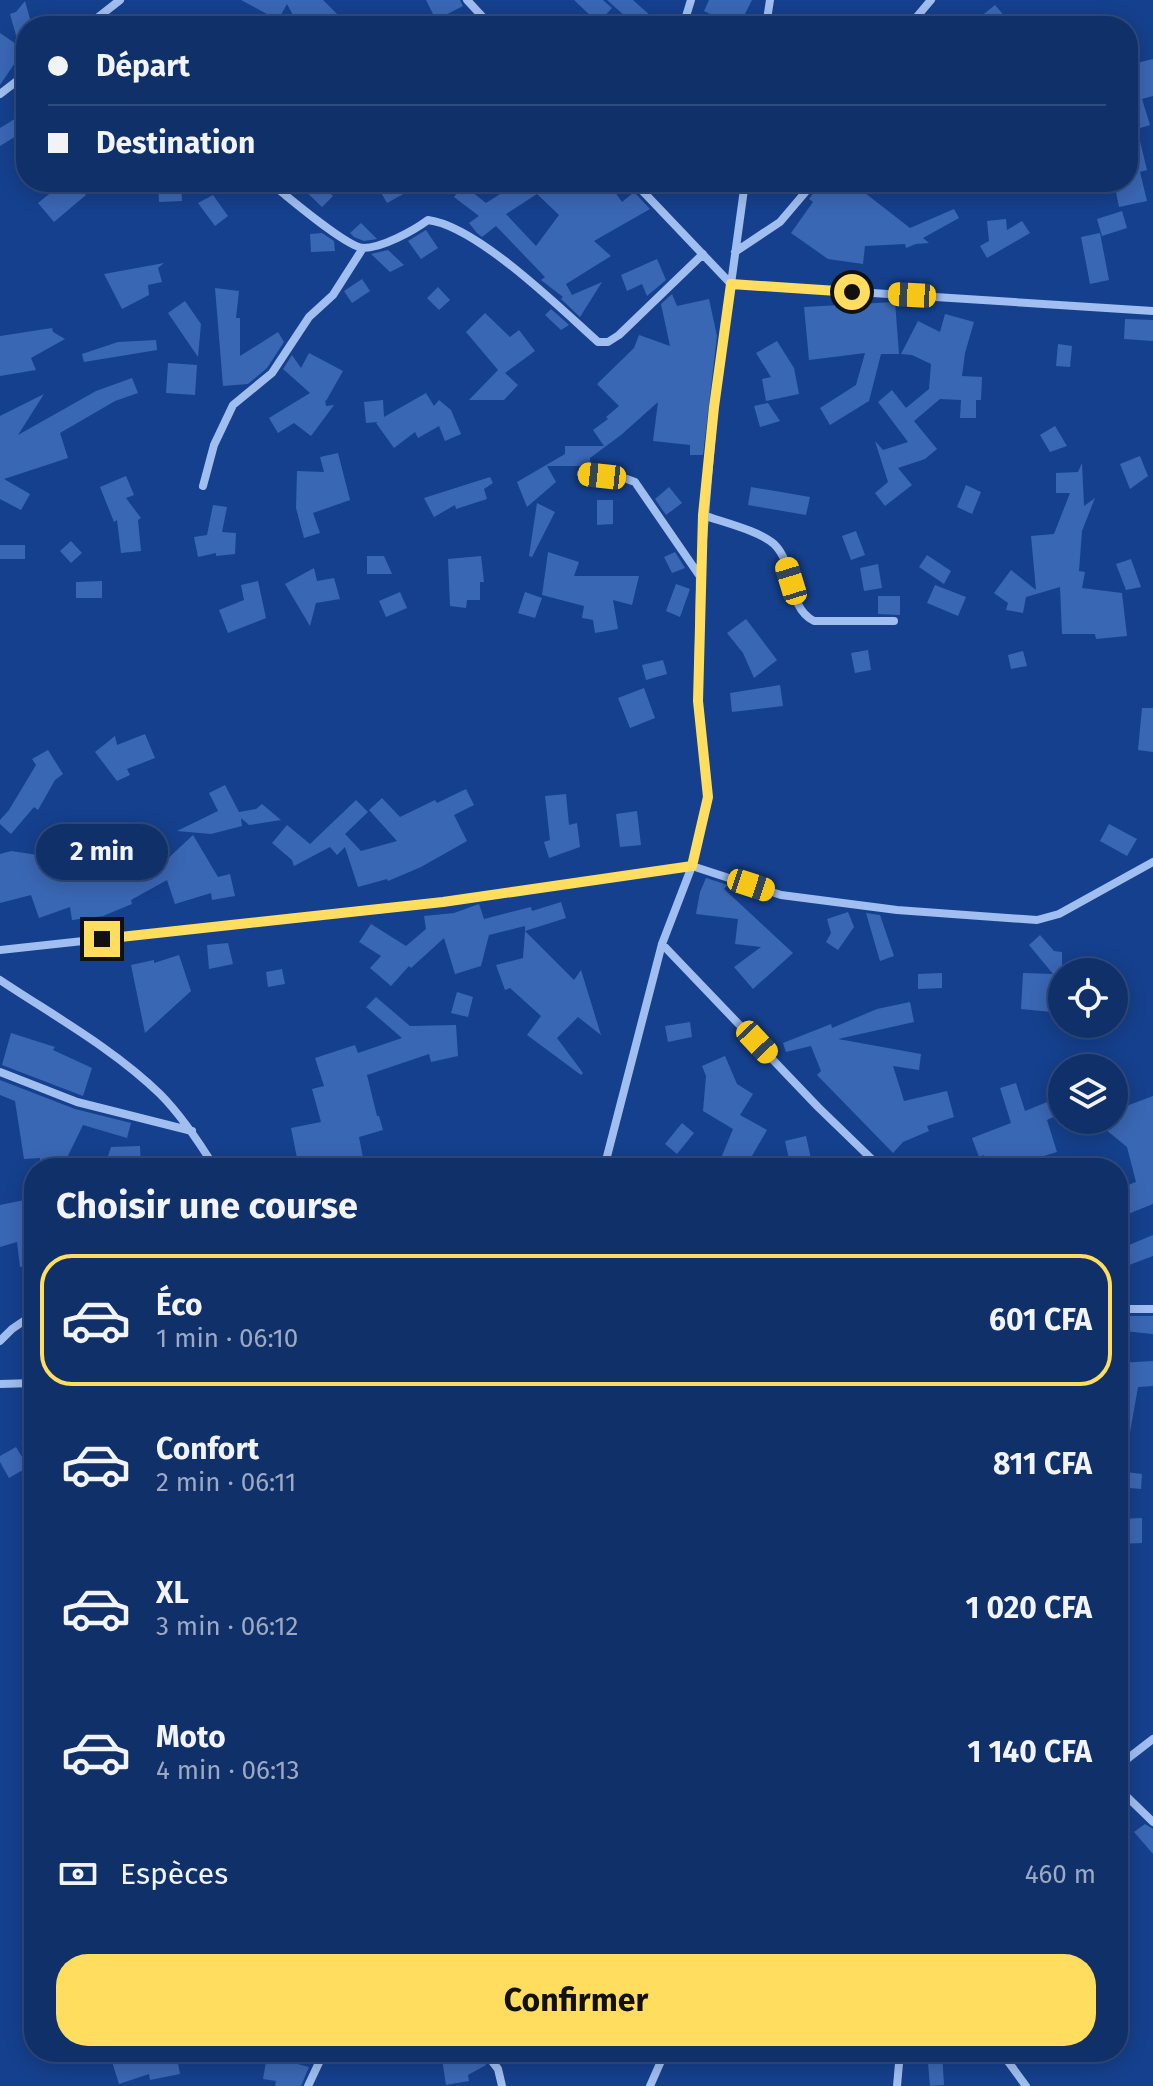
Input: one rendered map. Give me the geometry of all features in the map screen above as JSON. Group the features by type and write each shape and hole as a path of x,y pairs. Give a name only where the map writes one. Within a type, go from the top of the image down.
{"street":[{"path":"100,16 120,0"},
{"path":"467,0 482,16"},
{"path":"917,16 931,0"},
{"path":"0,94 16,82"},
{"path":"282,192 349,242 363,248 390,241 428,220 438,222 511,265 598,342 608,342 619,335 703,254"},
{"path":"644,192 731,284 1153,311"},
{"path":"607,1158 662,944 692,866 708,797 698,701 703,515 714,407 744,192"},
{"path":"735,252 780,222 806,192"},
{"path":"203,486 214,445 233,405 272,373 309,317 333,295 363,248"},
{"path":"581,474 635,482 700,575"},
{"path":"703,515 772,541 783,554 800,608 806,617 814,621 894,621"},
{"path":"0,950 443,902 692,866 781,895 897,910 1037,920 1059,914 1153,862"},
{"path":"662,944 871,1158"},
{"path":"0,980 124,1063 161,1095 192,1131 209,1158"},
{"path":"0,1072 77,1102 192,1131"},
{"path":"1128,1309 1153,1309"},
{"path":"0,1341 24,1321"},
{"path":"0,1384 24,1383"},
{"path":"1128,1758 1153,1739"},
{"path":"1128,1798 1153,1822"},
{"path":"308,2086 319,2062"},
{"path":"493,2062 498,2069 502,2086"},
{"path":"650,2086 661,2062"},
{"path":"897,2086 899,2062"},
{"path":"1008,2062 1026,2086"}],"building":[{"path":"241,0 323,0 339,16 294,16 287,4 280,16 271,16"},
{"path":"426,0 460,0 463,6 444,16 434,16"},
{"path":"574,0 603,0 612,8 605,16 591,16"},
{"path":"607,0 633,0 651,16 625,16"},
{"path":"709,0 752,0 744,16 714,16 704,11"},
{"path":"25,1 29,16 16,16 16,35 10,14 16,12"},
{"path":"995,5 1004,16 981,16"},
{"path":"0,33 16,44 16,61 0,85"},
{"path":"1153,59 1153,96 1142,99 1150,125 1138,129 1138,63"},
{"path":"16,118 16,136 0,146 0,128"},
{"path":"1138,133 1147,170 1140,172 1147,201 1119,207 1116,192 1138,192"},
{"path":"52,192 83,192 86,195 54,222 38,203"},
{"path":"158,192 182,192 182,201 159,202"},
{"path":"306,192 329,192 333,196 322,207"},
{"path":"381,192 407,192 387,203"},
{"path":"458,192 472,192 486,203 503,192 615,192 622,202 634,192 650,209 594,241 611,256 566,284 572,295 602,282 580,317 561,299 563,297 541,280 545,277 496,226 482,237 477,233 469,223 479,216 454,197","holes":["537,194 559,215 536,246 506,214"]},
{"path":"814,192 864,192 910,228 954,209 959,218 923,238 929,243 906,248 905,244 865,246 863,264 828,259 791,233 813,202 809,199"},
{"path":"213,195 228,216 215,226 198,203"},
{"path":"1122,211 1127,228 1102,236 1097,219"},
{"path":"1006,219 1007,230 1022,221 1030,233 987,258 980,246 989,241 987,221"},
{"path":"361,223 377,239 364,241 350,233"},
{"path":"426,230 438,248 421,259 408,241"},
{"path":"322,233 334,241 335,251 311,252 310,234"},
{"path":"1100,233 1109,280 1090,284 1081,237"},
{"path":"388,250 404,265 390,272 371,254"},
{"path":"657,259 666,280 647,296 642,284 627,291 621,275"},
{"path":"164,263 158,268 162,282 148,285 149,295 122,309 104,274"},
{"path":"362,279 370,291 352,303 344,291"},
{"path":"438,287 450,300 439,310 427,298"},
{"path":"215,288 239,291 236,318 240,318 240,356 278,332 284,342 267,368 248,384 223,386"},
{"path":"672,294 677,306 709,299 717,336 703,455 690,455 690,445 653,441 658,402 590,458 590,466 547,466 556,482 527,507 517,482 565,454 565,446 604,446 593,430 619,406 597,384 634,348 639,335 670,346 661,304"},
{"path":"185,301 201,324 198,357 168,313"},
{"path":"895,302 899,354 881,354 869,401 830,425 820,408 856,385 865,353 809,360 804,307"},
{"path":"551,309 569,325 561,330 545,315"},
{"path":"485,313 510,337 519,330 535,351 505,373 518,385 504,400 469,400 498,370 466,332"},
{"path":"945,314 974,322 962,376 982,377 981,400 976,400 976,418 960,418 961,400 940,399 914,421 937,449 925,459 898,468 912,485 885,506 875,493 888,482 875,441 883,450 908,442 878,402 892,390 906,408 929,389 931,364 912,355 901,354 918,321 940,332"},
{"path":"1125,319 1153,320 1153,341 1124,339"},
{"path":"52,328 53,332 65,339 31,358 36,370 0,376 0,336"},
{"path":"156,340 157,350 84,362 82,354 118,342"},
{"path":"777,341 794,368 799,394 766,401 762,379 771,377 756,353"},
{"path":"1058,344 1072,346 1070,367 1056,366"},
{"path":"309,353 343,371 325,400 326,406 334,405 311,436 294,423 278,433 269,418 310,393 283,369 292,355 301,368"},
{"path":"168,363 197,365 195,395 166,393"},
{"path":"132,378 138,393 115,401 60,433 68,458 4,479 30,494 21,510 0,499 0,416 44,394 18,435 96,391"},
{"path":"426,393 434,406 439,400 451,410 461,434 445,441 439,426 418,438 415,432 394,448 378,422 366,423 364,402 383,400 384,417"},
{"path":"768,403 780,421 760,427 754,406"},
{"path":"1055,426 1067,446 1050,452 1040,435"},
{"path":"338,453 350,500 313,513 320,533 304,538 296,508 297,471 324,472 320,457"},
{"path":"1140,456 1148,476 1130,489 1120,464"},
{"path":"1082,463 1084,506 1095,498 1082,531 1079,571 1085,572 1082,588 1122,593 1127,636 1096,639 1095,634 1062,634 1060,587 1026,597 1023,613 1006,610 1008,603 994,593 1011,570 1036,590 1031,536 1054,534 1070,493 1056,493 1056,473 1078,472"},
{"path":"126,476 134,495 126,498 141,518 138,520 141,551 121,553 117,520 114,522 100,487"},
{"path":"490,477 493,483 484,489 487,499 456,509 455,505 434,517 424,498"},
{"path":"966,485 981,492 972,514 957,507"},
{"path":"669,487 682,503 666,515 655,499"},
{"path":"751,487 810,497 806,515 748,505"},
{"path":"597,500 613,500 613,524 597,525"},
{"path":"537,503 555,512 532,557 529,556"},
{"path":"213,505 227,507 222,532 236,533 235,554 216,556 216,553 198,557 194,537 207,535"},
{"path":"856,531 865,555 851,560 842,536"},
{"path":"71,541 82,553 71,563 60,551"},
{"path":"0,545 25,545 25,559 0,559"},
{"path":"548,552 579,562 574,576 639,576 632,605 613,600 618,629 595,633 593,620 582,618 584,606 542,595"},
{"path":"675,552 685,568 672,573 664,557"},
{"path":"927,555 951,571 944,584 919,567"},
{"path":"367,556 384,556 392,574 367,574"},
{"path":"481,556 484,582 480,582 480,600 467,600 466,608 450,606 448,559"},
{"path":"1131,559 1141,587 1126,590 1116,564"},
{"path":"878,564 882,588 864,591 860,568"},
{"path":"314,568 317,581 334,578 340,599 316,603 310,626 285,584"},
{"path":"102,581 102,598 76,598 76,582"},
{"path":"258,581 266,618 228,633 219,610 244,600 241,585"},
{"path":"676,584 690,589 680,617 666,611"},
{"path":"935,585 966,597 958,616 927,603"},
{"path":"400,592 407,608 386,617 379,601"},
{"path":"525,592 542,598 535,618 518,613"},
{"path":"878,596 900,596 900,615 878,614"},
{"path":"746,619 777,660 754,678 743,653 727,633"},
{"path":"868,650 871,670 855,673 851,653"},
{"path":"1023,651 1027,666 1011,669 1008,655"},
{"path":"663,660 667,674 646,680 642,665"},
{"path":"780,685 783,706 732,712 730,693"},
{"path":"644,688 655,718 630,728 618,698"},
{"path":"1142,708 1153,708 1153,752 1138,750"},
{"path":"145,734 155,758 127,769 130,775 117,781 95,752 115,736 117,745"},
{"path":"48,750 63,774 55,780 38,810 34,807 11,834 0,824 0,820 36,765 32,759"},
{"path":"225,785 239,812 256,809 262,804 281,820 249,825 241,818 242,826 211,834 177,831 218,811 209,793"},
{"path":"466,789 474,805 454,815 467,841 421,867 388,881 358,887 345,847 337,855 330,847 294,866 292,860 272,843 287,825 310,844 356,800 368,812 345,834 361,851 397,841 369,810 382,798 400,817"},
{"path":"566,794 569,825 577,823 580,847 549,858 544,842 550,840 545,796"},
{"path":"637,811 641,845 620,847 616,814"},
{"path":"1109,824 1137,839 1127,856 1100,841"},
{"path":"193,835 218,877 230,874 235,896 212,900 211,893 175,904 167,880 131,900 132,904 103,916 72,920 70,907 39,918 31,895 0,903 0,854 11,851 45,856 51,875 82,868 84,881 139,859 144,881"},
{"path":"706,878 728,885 724,889 793,953 753,989 734,967 761,947 735,944 738,919 696,914"},
{"path":"561,902 566,918 525,931 525,926 489,935 481,966 455,974 444,938 411,968 409,966 391,986 370,968 381,956 359,942 371,924 406,946 426,929 424,916 454,913 479,904 484,919 531,907 532,911"},
{"path":"848,912 854,927 838,950 826,942 831,933 827,919"},
{"path":"866,913 880,915 894,956 880,961"},
{"path":"525,931 574,980 581,970 601,1035 578,1017 557,1038 583,1073 581,1075 527,1035 541,1016 510,988 505,990 496,965 523,958"},
{"path":"1040,935 1054,951 1062,952 1062,958 1048,958 1048,968 1029,945"},
{"path":"228,943 233,964 209,969 207,945"},
{"path":"179,955 191,991 145,1033 131,965 154,960 154,963"},
{"path":"282,969 285,984 268,987 266,972"},
{"path":"942,973 942,988 918,989 918,974"},
{"path":"1023,973 1048,974 1048,1012 1021,1009"},
{"path":"457,992 473,997 468,1017 451,1013"},
{"path":"376,997 410,1026 456,1025 458,1056 431,1062 429,1054 367,1075 383,1130 359,1137 363,1158 297,1158 291,1128 321,1122 312,1089 324,1086 315,1058 355,1045 358,1053 402,1038 366,1007"},
{"path":"910,1002 914,1022 838,1039 921,1054 919,1070 893,1066 904,1101 947,1091 954,1117 927,1126 929,1131 903,1142 893,1153 817,1075 821,1071 811,1046 786,1052 783,1043 831,1024 832,1028 877,1009"},
{"path":"690,1022 692,1037 668,1042 665,1026"},
{"path":"11,1033 55,1047 53,1050 92,1068 83,1096 2,1065"},
{"path":"725,1056 737,1084 753,1094 740,1115 767,1130 751,1158 721,1158 733,1129 703,1111 706,1076 702,1066"},
{"path":"0,1080 75,1109 131,1123 127,1138 83,1125 67,1158 24,1159 15,1101 0,1095"},
{"path":"1016,1083 1025,1111 1048,1102 1048,1134 1051,1134 1057,1152 1037,1158 979,1157 972,1138 1011,1123 1000,1088"},
{"path":"1153,1096 1153,1204 1128,1214 1128,1185 1136,1182 1127,1147 1111,1134 1128,1134 1128,1106"},
{"path":"682,1123 694,1133 677,1154 665,1144"},
{"path":"806,1136 811,1158 789,1158 785,1141"},
{"path":"140,1146 141,1158 107,1158 111,1147"},
{"path":"24,1200 24,1266 20,1267 17,1242 0,1247 0,1205"},
{"path":"1153,1235 1153,1256 1129,1265 1128,1245"},
{"path":"1128,1316 1153,1316 1153,1334 1128,1331"},
{"path":"1153,1361 1153,1386 1138,1387 1128,1444 1128,1362"},
{"path":"16,1447 24,1460 24,1469 9,1478 0,1456"},
{"path":"1128,1472 1142,1474 1141,1489 1128,1488"},
{"path":"1142,1518 1142,1543 1128,1544 1128,1519"},
{"path":"1145,1824 1153,1829 1153,1854 1134,1832"},
{"path":"112,2062 178,2062 180,2074 150,2080 149,2074 119,2084"},
{"path":"266,2062 290,2062 309,2067 301,2086 275,2086 276,2081 263,2079"},
{"path":"442,2062 484,2062 486,2065 468,2075 469,2081 446,2085"},
{"path":"928,2062 943,2062 944,2085 930,2086"}],"route":[{"path":"102,939 443,902 692,866 708,797 698,701 703,515 731,284 852,292"}]}
